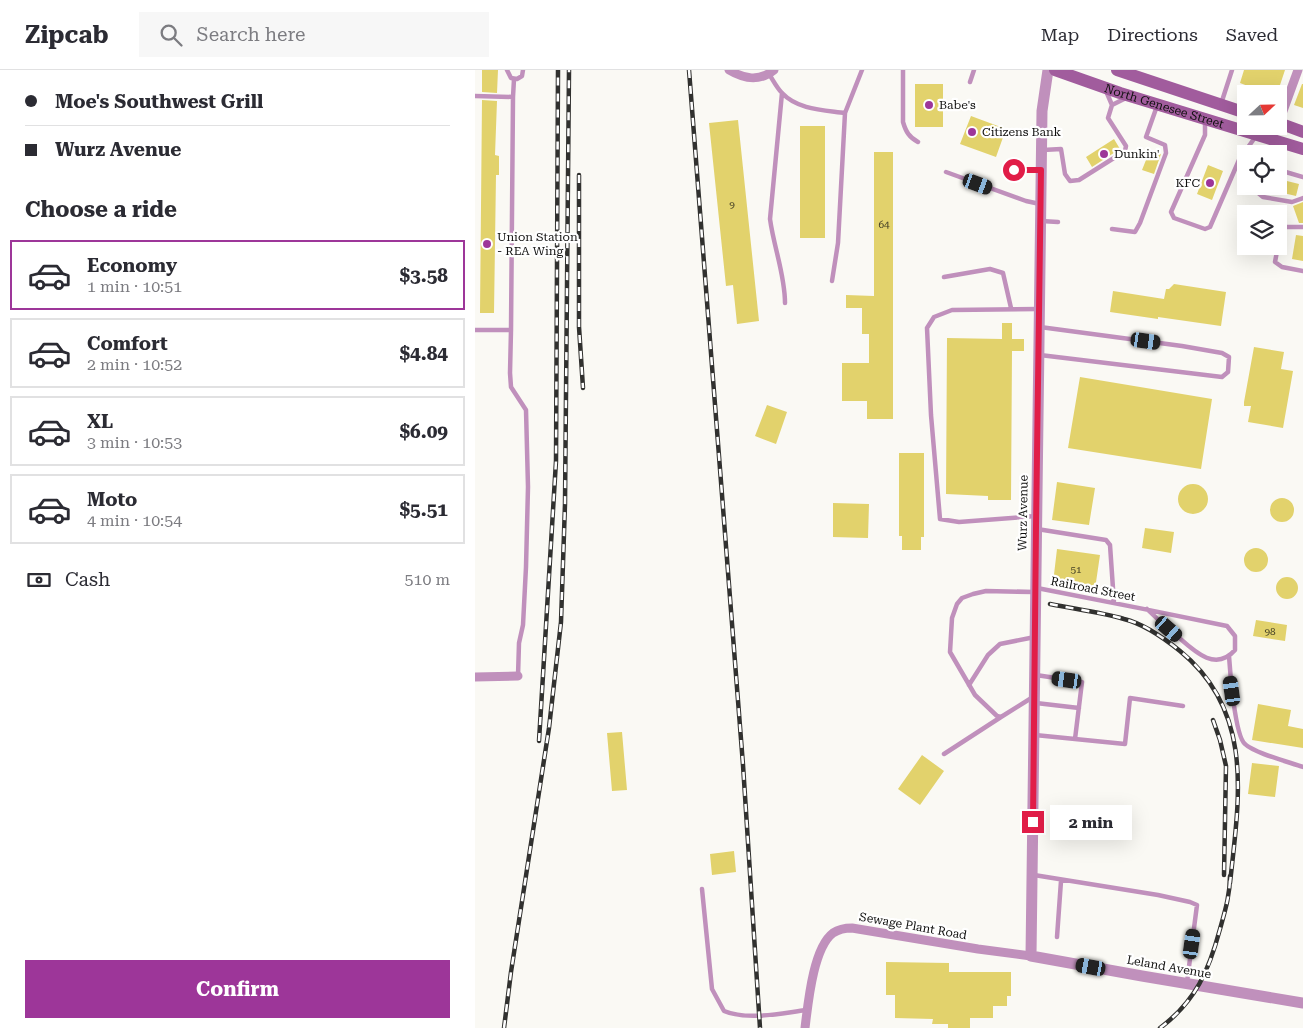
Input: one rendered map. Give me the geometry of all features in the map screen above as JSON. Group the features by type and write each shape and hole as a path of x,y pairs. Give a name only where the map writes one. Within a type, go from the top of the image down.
{"main road":[{"name":"North Genesee Street","path":"1055,70 1237,129"},
{"name":"North Genesee Street","path":"1117,70 1237,110"},
{"path":"1287,127 1303,132"},
{"name":"North Genesee Street","path":"1257,135 1303,149"}],"street":[{"path":"729,70 743,77 754,79 771,72"},
{"name":"Wurz Avenue","path":"1031,956 1036,675 1036,516 1041,150 1042,111 1048,70"},
{"path":"1287,98 1297,70"},
{"path":"1272,140 1274,135"},
{"path":"475,677 518,676"},
{"name":"Sewage Plant Road","path":"805,1028 809,994 821,951 833,933 841,929 852,928 978,950 1031,956"},
{"name":"Leland Avenue","path":"1031,956 1303,1003"}],"lane":[{"path":"507,70 508,75 514,79 520,78 523,70"},
{"path":"832,281 838,243 845,113 862,70"},
{"path":"903,70 903,122 905,130 911,138 918,142"},
{"path":"970,82 973,70"},
{"path":"1221,105 1233,70"},
{"path":"771,72 781,93 794,103 845,113"},
{"path":"514,79 509,373 511,387 526,410 528,468 527,567 523,625 519,643 518,676"},
{"path":"1041,150 1061,149 1065,174 1070,180 1079,180 1125,151 1126,146 1109,118 1112,106 1104,87"},
{"path":"781,93 770,220 773,240 783,274 785,303"},
{"path":"475,96 513,97"},
{"path":"1112,106 1131,96"},
{"path":"1112,229 1135,232 1167,153 1165,145 1146,137 1157,104"},
{"path":"1205,119 1205,135 1171,212 1177,220 1205,229 1210,227 1239,160 1257,135"},
{"path":"1271,145 1272,140"},
{"path":"1014,170 1041,170"},
{"path":"946,172 1026,201 1041,204"},
{"path":"1287,172 1303,177"},
{"path":"1261,195 1292,202 1303,198"},
{"path":"1041,221 1058,222"},
{"path":"1287,227 1303,227"},
{"path":"1276,255 1275,262 1282,267 1303,271"},
{"path":"944,277 990,269 1003,273 1011,308"},
{"path":"1036,516 959,522 940,520 931,415 927,328 934,317 952,310 1040,309"},
{"path":"1039,327 1222,353 1229,357 1227,372 1222,377 1039,355"},
{"path":"475,330 511,330"},
{"path":"1036,529 1106,540 1109,545 1114,603"},
{"name":"Railroad Street","path":"969,684 950,652 950,633 957,604 962,598 986,591 1036,590 1147,609 1227,626 1235,636 1235,650 1229,656 1219,660 1209,659 1197,654 1147,609"},
{"path":"1001,716 997,716 975,694 969,684 988,655 1000,644 1036,637"},
{"path":"1229,656 1231,686 1242,741 1250,748 1303,767"},
{"path":"1036,675 1082,682 1075,739"},
{"path":"1035,735 1125,744 1130,698 1183,706"},
{"path":"944,754 1001,716 1035,699 1079,708"},
{"path":"1033,875 1061,881 1158,895 1197,905 1186,984"},
{"path":"1057,937 1061,881"},
{"path":"703,889 712,990 724,1011 736,1016 807,1010"}],"building":[{"path":"482,70 498,70 497,93 482,92"},
{"path":"1244,70 1285,70 1280,85 1245,85 1240,83"},
{"name":"Babe's","path":"915,84 943,84 943,127 915,127"},
{"path":"1303,84 1303,108 1294,105"},
{"name":"Union Station - REA Wing","path":"482,100 497,101 495,155 499,156 499,175 496,175 494,313 480,313"},
{"path":"971,116 1006,129 996,157 960,144"},
{"path":"738,120 759,321 737,324 733,285 726,286 709,123"},
{"path":"800,126 825,126 825,238 800,238"},
{"name":"Dunkin'","path":"1114,139 1120,149 1092,167 1086,157"},
{"path":"1150,150 1161,154 1154,174 1142,170"},
{"path":"874,152 893,152 893,419 867,419 867,401 842,401 842,363 869,363 869,334 862,334 862,308 846,308 846,295 874,296"},
{"name":"KFC","path":"1208,165 1223,171 1212,200 1197,194"},
{"path":"1287,181 1299,184 1296,196 1287,194"},
{"path":"1303,202 1303,223 1299,223 1293,206"},
{"path":"1296,235 1303,236 1303,261 1292,259"},
{"path":"1174,284 1226,292 1221,326 1110,312 1113,291 1164,299 1166,289 1169,289"},
{"path":"1002,323 1012,323 1012,339 1024,339 1024,351 1012,351 1011,500 988,500 988,496 946,494 947,338 1002,339"},
{"path":"1254,347 1284,352 1281,369 1293,371 1283,428 1248,422 1251,406 1244,406 1244,402"},
{"path":"1080,377 1212,399 1201,469 1068,448"},
{"path":"767,405 787,412 776,444 755,436"},
{"path":"899,453 924,453 924,537 921,537 921,550 902,550 902,536 899,536"},
{"path":"1057,482 1095,488 1089,525 1052,520"},
{"path":"1193,484 1204,488 1208,499 1204,510 1193,514 1182,510 1178,499 1182,488"},
{"path":"1282,498 1291,501 1294,510 1291,519 1282,522 1273,519 1270,510 1273,501"},
{"path":"833,503 869,504 868,538 833,537"},
{"path":"1145,528 1174,532 1171,553 1142,548"},
{"path":"1256,548 1261,549 1267,555 1267,565 1261,571 1256,572 1251,571 1245,565 1244,560 1245,555 1251,549"},
{"path":"1057,549 1100,555 1095,589 1053,583"},
{"path":"1287,577 1295,580 1298,588 1295,596 1287,599 1279,596 1276,588 1279,580"},
{"path":"1256,620 1287,625 1285,641 1253,636"},
{"path":"1258,704 1291,710 1288,726 1303,729 1303,748 1252,740"},
{"path":"622,732 627,790 612,791 607,733"},
{"path":"922,755 944,771 920,805 898,789"},
{"path":"1252,763 1279,766 1275,797 1248,794"},
{"path":"734,851 736,872 712,875 710,854"},
{"path":"886,962 949,963 949,972 1011,972 1011,996 1007,996 1007,1006 993,1006 993,1018 970,1018 970,1028 948,1028 948,1024 932,1024 933,1019 895,1018 895,995 886,995"}],"railway":[{"path":"539,741 556,461 558,70"},
{"path":"504,1028 549,728 561,622 565,504 569,70"},
{"path":"689,70 743,765 760,1028"},
{"path":"579,175 579,327 583,388"},
{"path":"1050,604 1106,614 1139,624 1154,632 1180,651 1204,675 1221,701 1231,729 1237,758 1237,820 1230,883"},
{"path":"1213,720 1226,766 1224,875"},
{"path":"1160,1028 1192,996 1206,971 1216,944 1225,909 1230,876"}],"place":[{"name":"Babe's","path":"929,105"},
{"name":"Citizens Bank","path":"972,132"},
{"name":"Dunkin'","path":"1104,154"},
{"name":"KFC","path":"1210,183"},
{"name":"Union Station - REA Wing","path":"487,244"}],"route":[{"path":"1014,170 1041,170 1033,822"}]}
